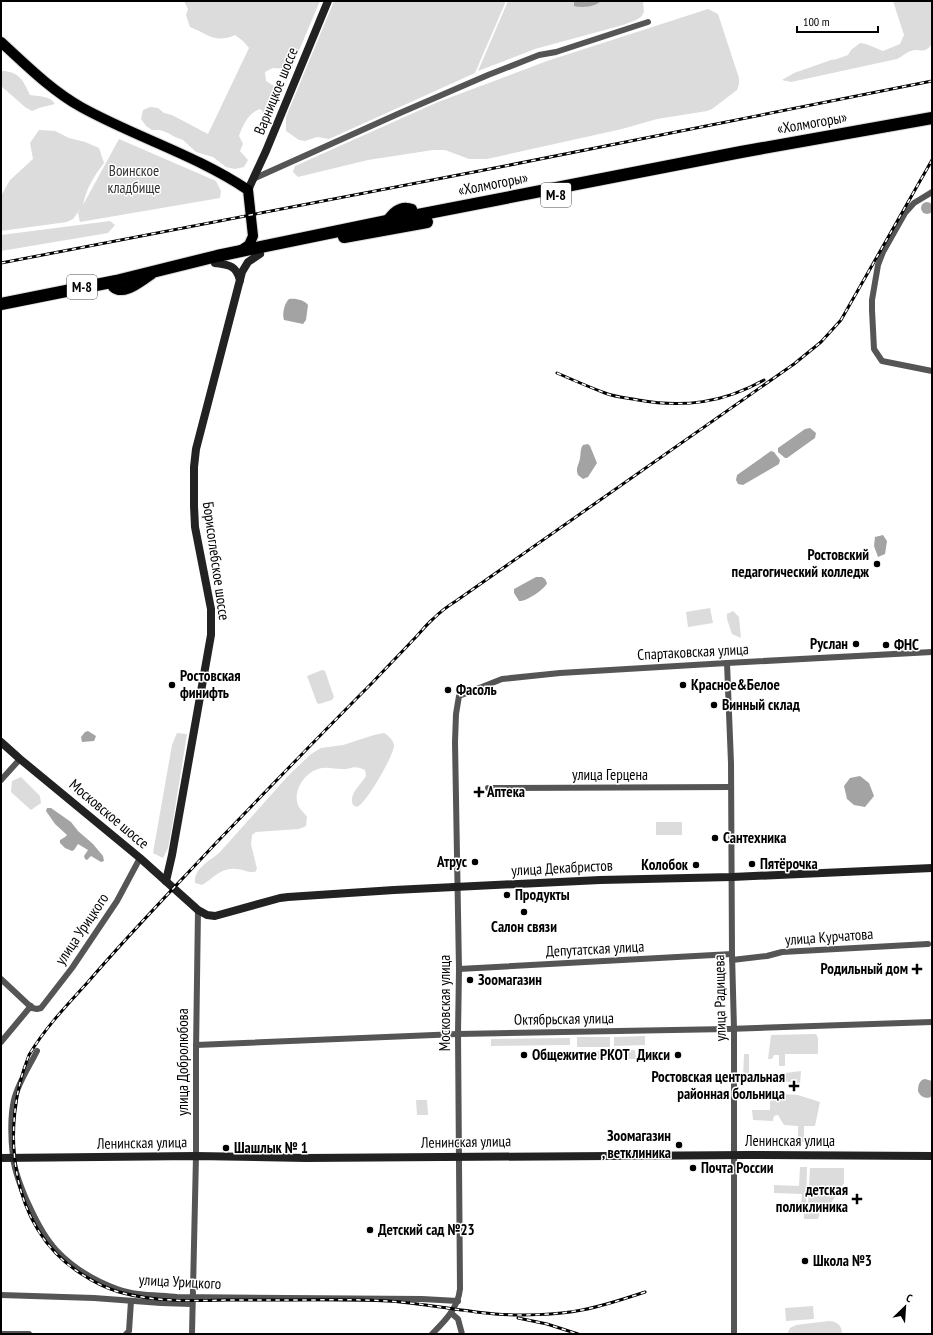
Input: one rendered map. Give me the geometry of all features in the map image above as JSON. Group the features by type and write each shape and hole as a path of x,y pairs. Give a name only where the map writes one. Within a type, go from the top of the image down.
{"highway":[{"name":"«Холмогоры»","path":"156,272 260,254 414,220 741,152 932,118"},
{"name":"«Холмогоры»","path":"1,304 116,281 240,251 387,221 414,220 520,202 932,124"}],"main road":[{"path":"1,42 48,84 80,107 218,172 248,190 253,238 250,243 240,251"},
{"path":"253,232 260,240 268,243 278,243"}],"street":[{"name":"Варницкое шоссе","path":"248,190 266,152 328,1"},
{"path":"253,179 488,75 539,55 556,52 648,22"},
{"path":"932,192 914,203 905,213 883,252 878,265 872,300 874,349 882,361 932,371"},
{"name":"Борисоглебское шоссе","path":"166,881 212,635 211,609 195,527 193,486 195,461 200,433 240,281 246,265 250,260 260,254"},
{"path":"215,263 232,267 238,272 240,281"},
{"name":"Спартаковская улица","path":"459,696 502,679 516,677 727,662 932,652"},
{"name":"улица Радищева","path":"727,662 731,787 734,1028 734,1334"},
{"name":"Московская улица","path":"432,1334 453,1310 458,1301 460,1289 458,1034 459,969 455,742 456,714 459,696"},
{"name":"Московское шоссе","path":"1,742 140,858 198,910"},
{"path":"1,780 20,759"},
{"name":"улица Герцена","path":"488,788 731,787"},
{"name":"улица Урицкого","path":"31,1006 37,1009 41,1008 72,968 117,901 140,858"},
{"name":"улица Декабристов","path":"198,910 207,915 215,916 280,898 394,890 600,880 732,877 932,868"},
{"name":"улица Добролюбова","path":"192,1334 196,1156 198,910"},
{"name":"улица Курчатова","path":"732,957 767,956 782,952 928,944"},
{"name":"Депутатская улица","path":"459,969 732,957"},
{"path":"1,979 31,1006 1,1042"},
{"name":"Октябрьская улица","path":"196,1045 458,1034 932,1022"},
{"name":"улица Урицкого","path":"37,1051 20,1083 15,1098 11,1122 15,1169 27,1201 42,1231 56,1250 77,1267 100,1282 118,1289 139,1294 192,1301"},
{"name":"Ленинская улица","path":"1,1158 196,1156 306,1158 733,1155 932,1156"},
{"name":"улица Урицкого","path":"1,1295 94,1298 131,1301 422,1299 458,1301"},
{"path":"126,1334 129,1331 131,1301"},
{"path":"453,1310 458,1319 462,1334"},
{"path":"1,1334 29,1334"}],"green space":[{"path":"184,1 320,1 291,69 273,68 265,72 266,81 274,86 274,111 266,115 260,109 252,113 244,124 239,136 243,144 240,151 248,160 244,167 235,169 226,167 213,157 196,152 183,140 160,130 152,130 146,126 141,119 143,110 150,107 158,108 164,113 172,115 208,134 249,48 235,35 222,39 212,37 190,27 186,15 188,9"},
{"path":"334,1 506,1 475,73 329,139 317,137 305,141 299,140 286,131 286,117"},
{"path":"508,1 574,1 574,6 592,5 601,1 643,1 644,12 641,17 623,25 535,49 478,71"},
{"path":"893,1 932,1 932,44 929,48 926,50 914,50 907,52 897,59 791,82 782,80 794,73 848,55 851,50 860,43 883,51 900,44 904,35"},
{"path":"708,9 718,14 739,78 739,84 737,90 712,109 707,111 657,119 622,129 487,159 469,159 445,150 433,150 368,160 298,177 293,172 295,166 438,102 547,61"},
{"path":"1,71 7,71 20,77 30,95 50,99 55,104 32,111 25,107 1,86"},
{"name":"Воинское кладбище","path":"39,130 55,131 69,138 85,142 99,148 104,163 91,183 83,205 119,139 216,181 221,191 220,198 80,222 78,213 81,208 73,219 67,222 1,231 1,196 10,180 33,159 30,143"},
{"path":"110,221 115,225 108,233 1,251 1,235"},
{"path":"710,608 713,623 688,627 686,612"},
{"path":"733,611 739,617 741,638 732,634 727,619 727,614"},
{"path":"322,670 325,671 334,697 332,700 319,704 317,703 307,676"},
{"path":"177,733 187,734 168,848 163,858 153,853 172,745"},
{"path":"384,733 392,740 394,744 393,749 386,767 361,804 357,807 353,805 352,797 366,776 365,770 354,767 345,769 317,769 306,776 297,793 298,805 307,817 306,826 299,829 256,832 252,835 251,844 257,869 255,872 231,869 222,871 202,885 195,883 195,878 200,869 220,852 287,777 311,754 321,748 343,745"},
{"path":"21,777 40,796 41,803 31,810 11,792 12,781"},
{"path":"656,822 682,822 682,835 656,835"},
{"path":"816,1034 818,1038 818,1054 785,1054 785,1066 779,1066 779,1055 774,1055 772,1059 768,1059 771,1035"},
{"path":"645,1036 645,1045 614,1046 614,1037"},
{"path":"577,1037 610,1037 610,1047 577,1047"},
{"path":"570,1038 570,1045 491,1046 491,1039"},
{"path":"635,1050 636,1059 614,1059 614,1051"},
{"path":"586,1051 609,1051 609,1059 586,1059"},
{"path":"744,1054 749,1054 749,1078 743,1078"},
{"path":"801,1071 800,1084 784,1081 785,1073"},
{"path":"765,1093 798,1095 820,1102 815,1126 804,1126 804,1142 798,1142 798,1126 784,1125 778,1115 774,1116 773,1121 753,1120 752,1110 770,1110 770,1100 764,1100"},
{"path":"416,1100 427,1100 428,1115 417,1115"},
{"path":"800,1167 807,1167 806,1205 801,1204 802,1194 774,1193 774,1185 799,1186"},
{"path":"810,1168 844,1168 844,1183 831,1203 822,1206 818,1219 804,1219 804,1208 808,1203"},
{"path":"813,1306 814,1319 786,1321 785,1308"},
{"path":"829,1321 838,1324 842,1334 787,1334 790,1328 796,1325"}],"shaded area":[{"path":"574,1 601,1 592,6 581,7 574,6"},
{"path":"927,202 931,204 933,208 931,212 927,214 923,212 921,208 923,204"},
{"path":"289,299 300,300 308,305 306,320 303,324 284,320 284,309"},
{"path":"810,428 816,433 815,438 787,458 778,452 778,448 805,429"},
{"path":"588,444 597,463 588,477 583,479 578,475 577,468 582,447 583,445"},
{"path":"771,451 774,452 780,460 779,464 743,485 738,484 736,480 737,475"},
{"path":"883,535 887,541 885,554 878,557 874,546 875,537"},
{"path":"536,577 542,577 545,579 547,583 546,586 530,597 519,601 514,593 514,589"},
{"path":"88,731 96,736 94,741 82,742 81,737"},
{"path":"860,776 869,783 874,796 865,807 854,805 847,799 844,786 850,778"},
{"path":"47,808 51,808 71,822 78,831 93,844 103,856 104,861 101,862 91,856 87,860 85,859 84,856 88,850 78,844 72,851 65,848 60,843 60,840 67,835 55,824 46,811"},
{"path":"925,1079 932,1081 932,1096 928,1098 922,1096 918,1091 920,1082"}],"railway":[{"path":"1,263 505,166 932,81"},
{"path":"645,1292 606,1304 572,1312 516,1315 482,1313 414,1303 375,1300 173,1300 146,1298 114,1290 99,1284 80,1273 56,1254 38,1230 25,1203 17,1174 14,1144 15,1113 20,1083 29,1055 42,1035 64,1008 135,929 216,843 436,616 794,364 821,342 841,320 932,160"},
{"path":"557,373 613,396 671,403 703,402 718,399 749,388 764,380"},
{"path":"518,1318 547,1324 578,1334"}],"place":[{"name":"Ростовский педагогический колледж","path":"877,564"},
{"name":"Руслан","path":"856,644"},
{"name":"ФНС","path":"886,645"},
{"name":"Ростовская финифть","path":"172,685"},
{"name":"Красное&Белое","path":"683,685"},
{"name":"Фасоль","path":"448,690"},
{"name":"Винный склад","path":"714,705"},
{"name":"Аптека","path":"479,792"},
{"name":"Сантехника","path":"715,838"},
{"name":"Атрус","path":"475,862"},
{"name":"Пятёрочка","path":"752,864"},
{"name":"Колобок","path":"696,865"},
{"name":"Продукты","path":"507,895"},
{"name":"Салон связи","path":"524,912"},
{"name":"Родильный дом","path":"917,969"},
{"name":"Зоомагазин","path":"470,980"},
{"name":"Общежитие РКОТ","path":"524,1055"},
{"name":"Дикси","path":"678,1055"},
{"name":"Ростовская центральная районная больница","path":"794,1086"},
{"name":"Зоомагазин , ветклиника","path":"679,1145"},
{"name":"Шашлык № 1","path":"226,1148"},
{"name":"Почта России","path":"693,1168"},
{"name":"детская поликлиника","path":"857,1199"},
{"name":"Детский сад №23","path":"370,1230"},
{"name":"Школа №3","path":"805,1261"}]}
